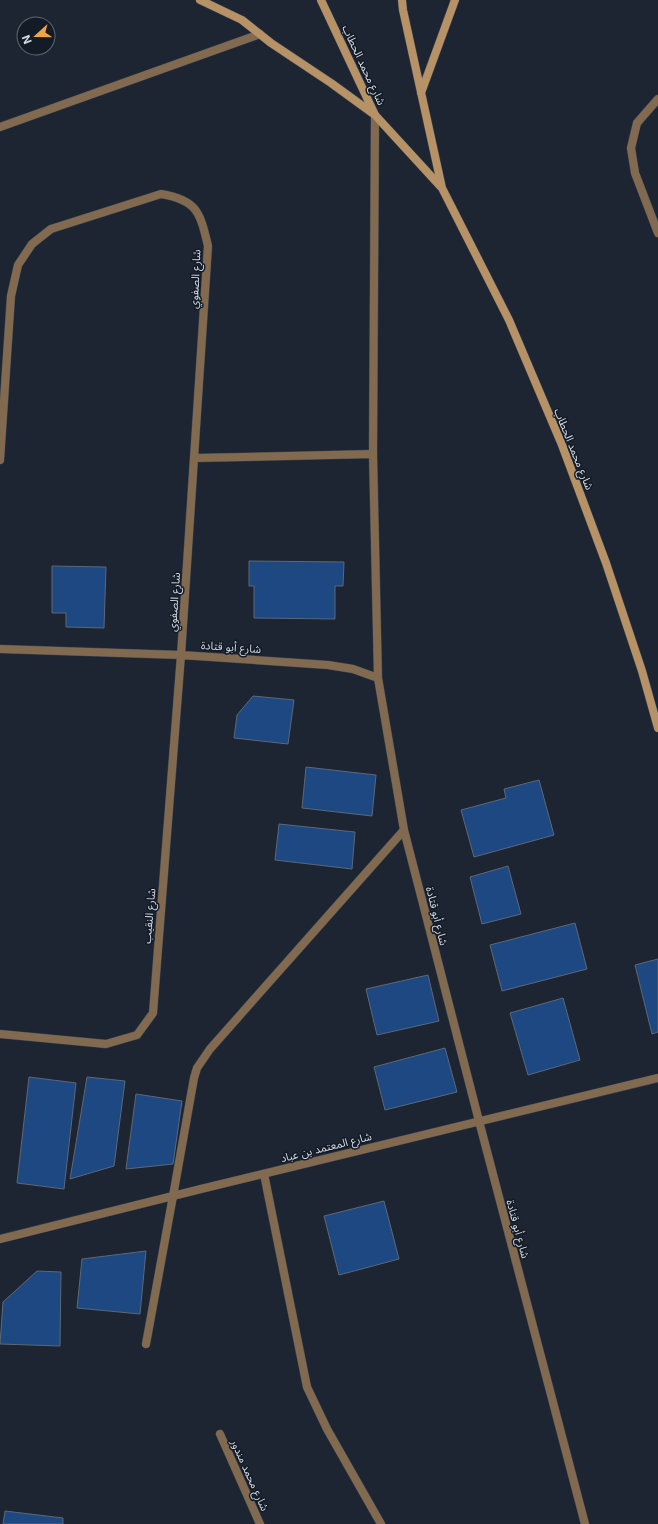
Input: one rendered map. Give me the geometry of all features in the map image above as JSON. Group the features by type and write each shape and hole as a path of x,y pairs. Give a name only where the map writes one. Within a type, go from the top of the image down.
{"street":[{"path":"200,0 242,20 375,115 373,454 378,678"},
{"name":"شارع محمد الحطاب","path":"320,0 375,115 442,188"},
{"name":"شارع محمد الحطاب","path":"402,0 420,94 442,188 509,320 562,445 606,563 642,671 658,728"},
{"path":"420,94 455,0"},
{"path":"0,127 260,34"},
{"path":"658,99 637,123 631,148 635,173 658,233"},
{"name":"شارع الصفوي","path":"0,460 11,296 18,265 32,244 51,229 161,194 178,197 191,204 202,221 208,246 181,655"},
{"path":"195,458 373,454"},
{"name":"شارع أبو قتادة","path":"0,649 181,655 328,665 353,669 378,678 404,830 478,1121 585,1524"},
{"name":"شارع النقيب","path":"0,1034 106,1044 137,1035 153,1013 181,655"},
{"path":"146,1344 197,1068 210,1049 404,830"},
{"name":"شارع المعتمد بن عباد","path":"0,1240 478,1121 658,1078"},
{"path":"264,1174 307,1387 327,1429 380,1524"},
{"name":"شارع محمد مندور","path":"220,1434 260,1524"}],"building":[{"path":"249,561 344,562 343,586 335,586 335,619 254,618 254,586 249,586"},
{"path":"52,566 106,567 104,628 66,627 66,613 52,613"},
{"path":"253,696 294,700 288,744 234,738 237,715"},
{"path":"306,767 376,775 372,816 302,808"},
{"path":"539,780 554,835 474,857 461,810 506,798 504,789"},
{"path":"279,824 355,832 352,869 275,860"},
{"path":"508,866 521,914 482,924 470,877"},
{"path":"575,923 587,969 502,991 490,945"},
{"path":"658,959 658,1032 652,1034 635,965"},
{"path":"428,975 439,1021 377,1035 366,989"},
{"path":"563,998 580,1060 528,1075 510,1013"},
{"path":"445,1048 457,1092 385,1110 374,1067"},
{"path":"29,1077 76,1083 64,1189 17,1183"},
{"path":"87,1077 125,1081 114,1166 70,1179"},
{"path":"136,1094 182,1101 173,1164 126,1169"},
{"path":"384,1201 399,1259 339,1275 324,1216"},
{"path":"146,1251 140,1314 77,1308 82,1259"},
{"path":"37,1271 61,1272 60,1346 0,1344 3,1302"},
{"path":"5,1511 63,1518 63,1524 3,1524"}]}
